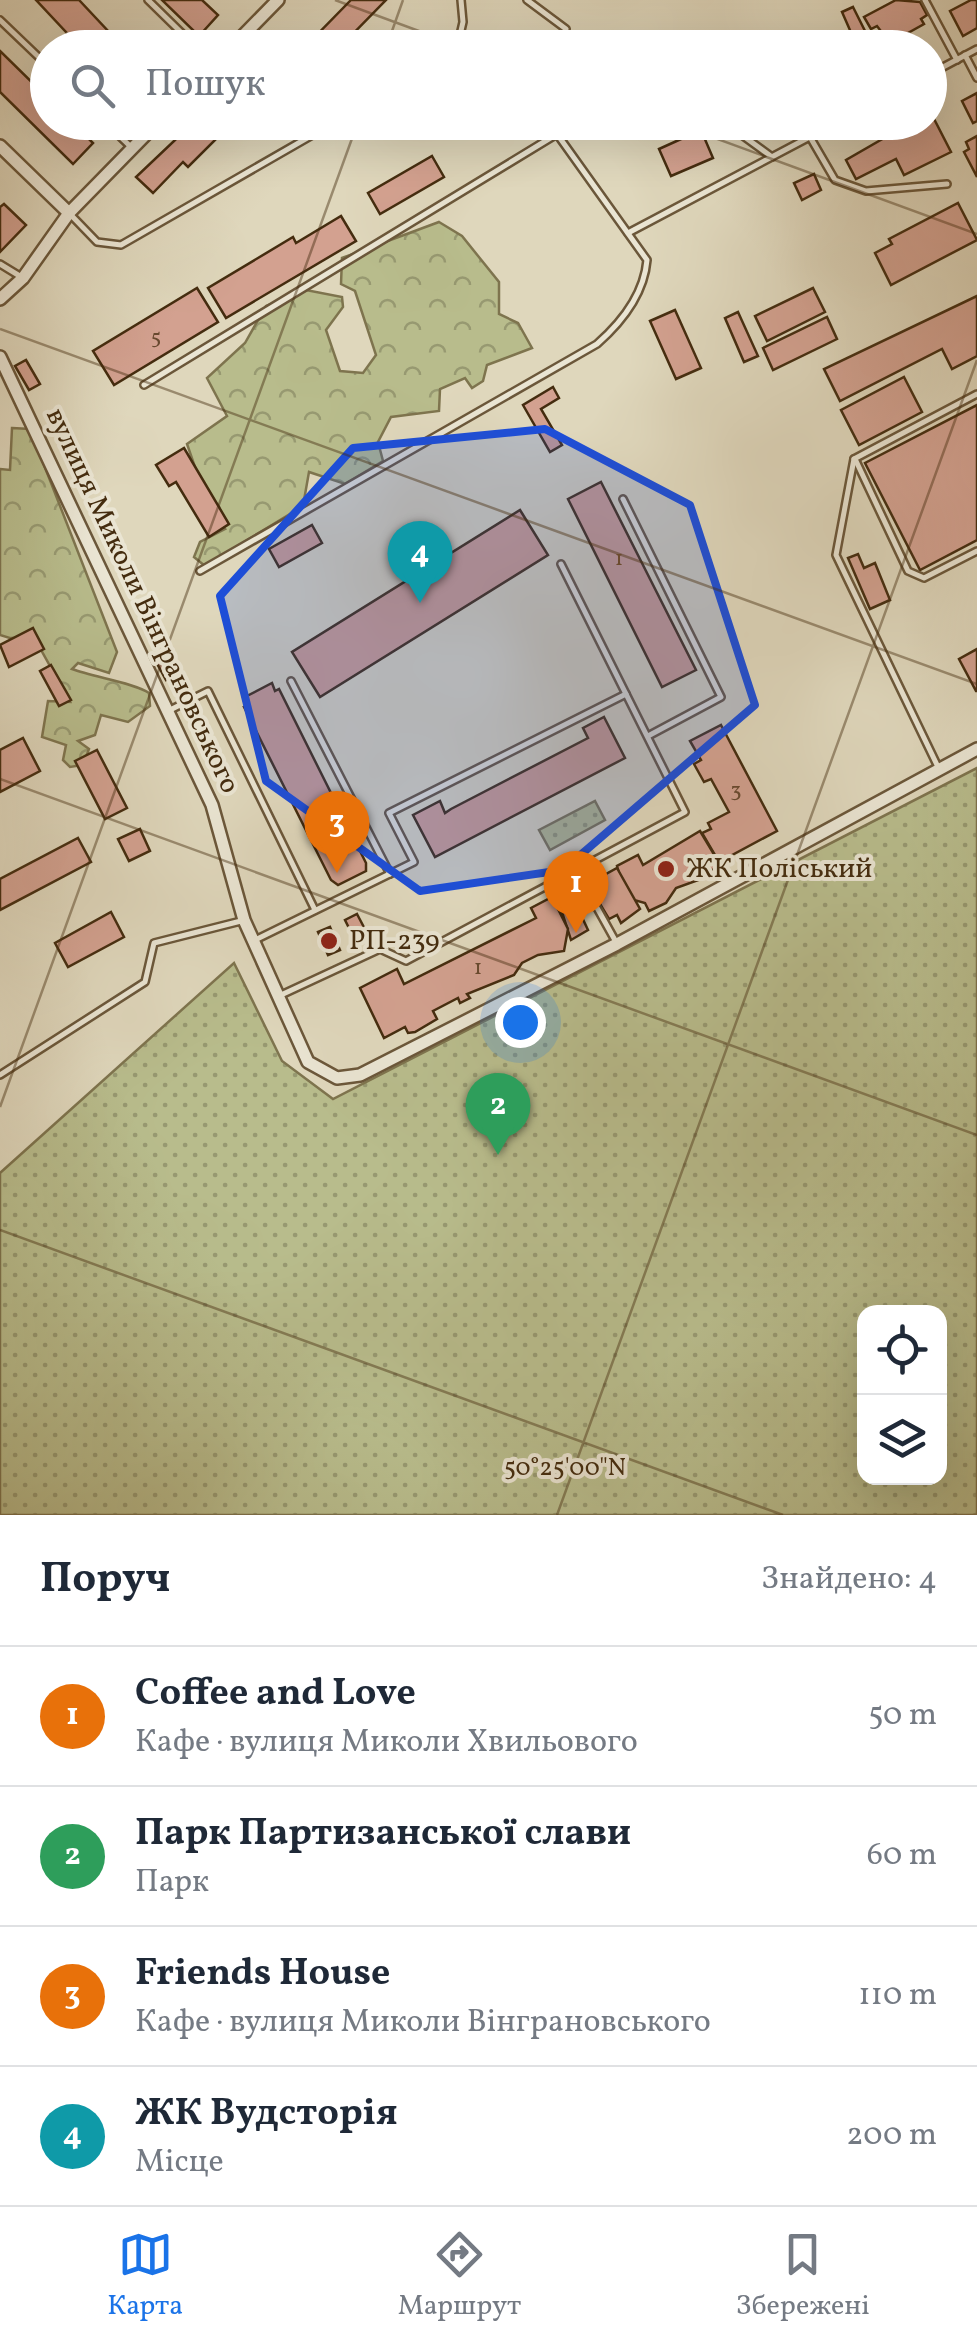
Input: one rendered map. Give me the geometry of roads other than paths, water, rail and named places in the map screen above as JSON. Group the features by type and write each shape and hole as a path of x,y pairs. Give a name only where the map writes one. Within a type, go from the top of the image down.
{"street":[{"path":"249,30 278,0"},
{"path":"0,300 23,278 69,213 141,140"},
{"path":"0,146 69,213"},
{"name":"вулиця Миколи Вінграновського","path":"0,356 212,805 244,920 308,1062 337,1078 360,1075 618,944"},
{"path":"618,944 977,749"}],"lane":[{"path":"148,0 179,30"},
{"path":"461,0 462,30"},
{"path":"527,0 566,29"},
{"path":"924,0 940,30"},
{"path":"0,20 30,49"},
{"path":"947,42 957,60"},
{"path":"947,65 977,49"},
{"path":"965,55 977,78"},
{"path":"123,140 132,149"},
{"path":"69,213 97,242 120,245 304,140"},
{"path":"144,384 547,140"},
{"path":"200,571 596,344 620,323 645,280 647,260 561,140"},
{"path":"749,140 772,157"},
{"path":"628,234 804,140"},
{"path":"812,140 834,180 866,191 947,184"},
{"path":"0,264 23,278"},
{"path":"854,458 977,394"},
{"path":"854,458 908,571 924,578 977,550"},
{"path":"854,458 836,555 939,769"},
{"path":"623,498 721,697 648,736"},
{"path":"276,997 380,950 406,961 686,812 560,564"},
{"path":"291,681 390,874"},
{"path":"168,711 208,691 315,910"},
{"path":"252,941 414,862 389,813 626,694"},
{"path":"576,870 618,944"},
{"path":"0,1075 145,982 154,943 244,920"}],"place":[{"name":"ЖК Вудсторія","path":"420,603"},
{"name":"ЖК Поліський","path":"666,869"},
{"name":"Friends House","path":"337,873"},
{"name":"Coffee and Love","path":"576,933"},
{"name":"РП-239","path":"329,941"},
{"name":"Парк Партизанської слави","path":"498,1155"}]}
